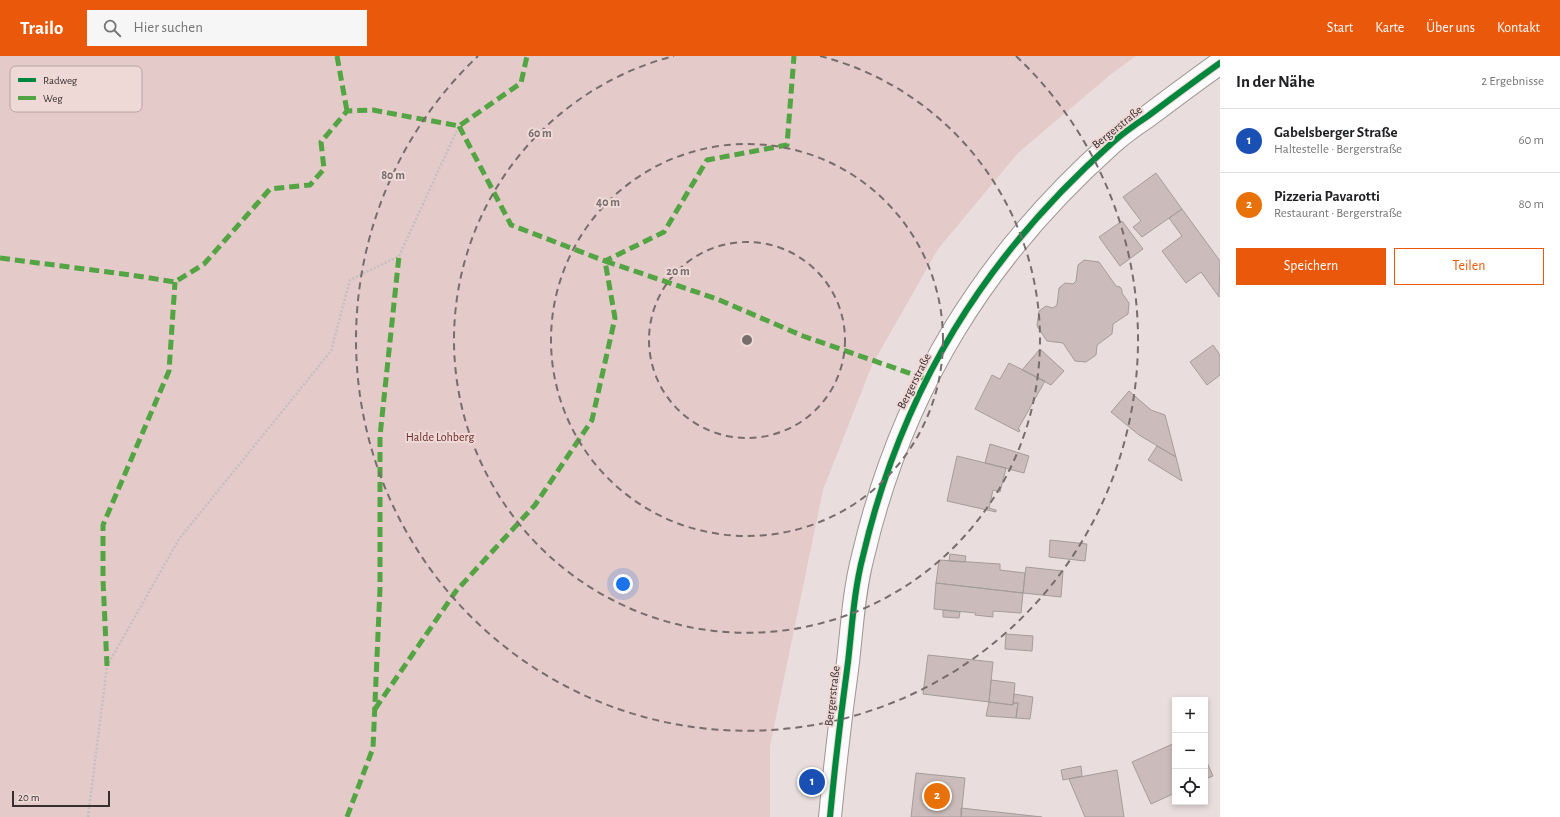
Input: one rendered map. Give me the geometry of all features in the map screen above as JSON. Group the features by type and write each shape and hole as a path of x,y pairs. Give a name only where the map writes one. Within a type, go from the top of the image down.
{"main road":[{"name":"Bergerstraße","path":"830,817 854,612 862,558 878,499 894,451 909,414 926,379 945,345 986,281 1019,237 1059,193 1114,141 1220,63"}],"path":[{"path":"88,817 107,666 179,539 331,351 350,280 399,256 459,126"}],"green space":[{"name":"Halde Lohberg","path":"0,56 1136,56 1110,75 1018,153 938,249 872,365 823,490 770,746 770,817 0,817"}],"building":[{"path":"1156,173 1182,209 1142,237 1133,227 1141,221 1123,197"},
{"path":"1182,209 1220,261 1219,297 1201,272 1186,283 1162,251 1182,236 1169,218"},
{"path":"1122,221 1143,249 1120,266 1099,237"},
{"path":"1084,260 1099,262 1116,286 1120,287 1129,303 1128,314 1113,324 1112,334 1097,345 1096,355 1086,362 1075,361 1063,343 1047,341 1037,326 1039,311 1046,306 1053,308 1057,305 1059,288 1065,283 1073,284 1076,281 1078,265"},
{"path":"1213,345 1220,355 1220,375 1207,385 1190,362"},
{"path":"1040,349 1064,371 1051,385 1022,370"},
{"path":"1009,363 1045,381 1018,429 1020,430 1019,432 975,409 992,375 1000,379"},
{"path":"1129,391 1151,410 1165,415 1176,457 1139,435 1111,412"},
{"path":"990,444 1029,456 1024,473 985,463"},
{"path":"1157,446 1176,457 1182,481 1148,460"},
{"path":"957,456 1006,468 1000,492 993,490 989,508 996,510 996,512 947,501"},
{"path":"1050,540 1087,544 1085,561 1049,557"},
{"path":"950,554 966,556 965,562 949,561"},
{"path":"939,560 1000,564 1000,570 1025,573 1023,593 936,583"},
{"path":"1026,567 1063,571 1061,597 1023,593"},
{"path":"936,583 1023,593 1021,613 993,611 993,617 975,615 976,613 934,609"},
{"path":"943,610 960,612 959,618 943,617"},
{"path":"1006,634 1033,636 1032,651 1005,649"},
{"path":"928,655 993,662 989,702 923,694"},
{"path":"991,680 1015,683 1013,705 989,702"},
{"path":"1014,694 1033,697 1030,719 1016,718 1018,703 1013,703"},
{"path":"989,702 1013,705 1013,703 1018,703 1016,718 986,716"},
{"path":"1172,744 1172,794 1151,804 1132,762"},
{"path":"1208,765 1213,776 1208,778"},
{"path":"1081,766 1082,776 1063,780 1061,770"},
{"path":"1117,770 1124,817 1085,817 1069,779"},
{"path":"916,773 965,778 961,817 911,817"},
{"path":"961,808 1042,817 961,817"}],"marked path":[{"path":"337,56 347,111"},
{"path":"0,258 175,282 204,264 270,189 310,185 324,169 321,142 347,111 373,110 459,126 521,83 527,56"},
{"path":"459,126 511,225 605,261 664,232 707,160 787,145 794,56"},
{"path":"347,817 373,748 380,588 380,436 399,256"},
{"path":"375,709 456,591 535,505 592,420 615,318 605,261 717,299 803,336 926,379"},
{"path":"107,666 103,580 103,525 169,371 175,282"}],"cycle path":[{"path":"830,817 857,582 880,495 900,437 925,382 954,329 988,279 1025,232 1066,186 1112,143 1220,63"}],"place":[{"name":"Gabelsberger Straße","path":"812,782"},
{"name":"Pizzeria Pavarotti","path":"937,796"}]}
